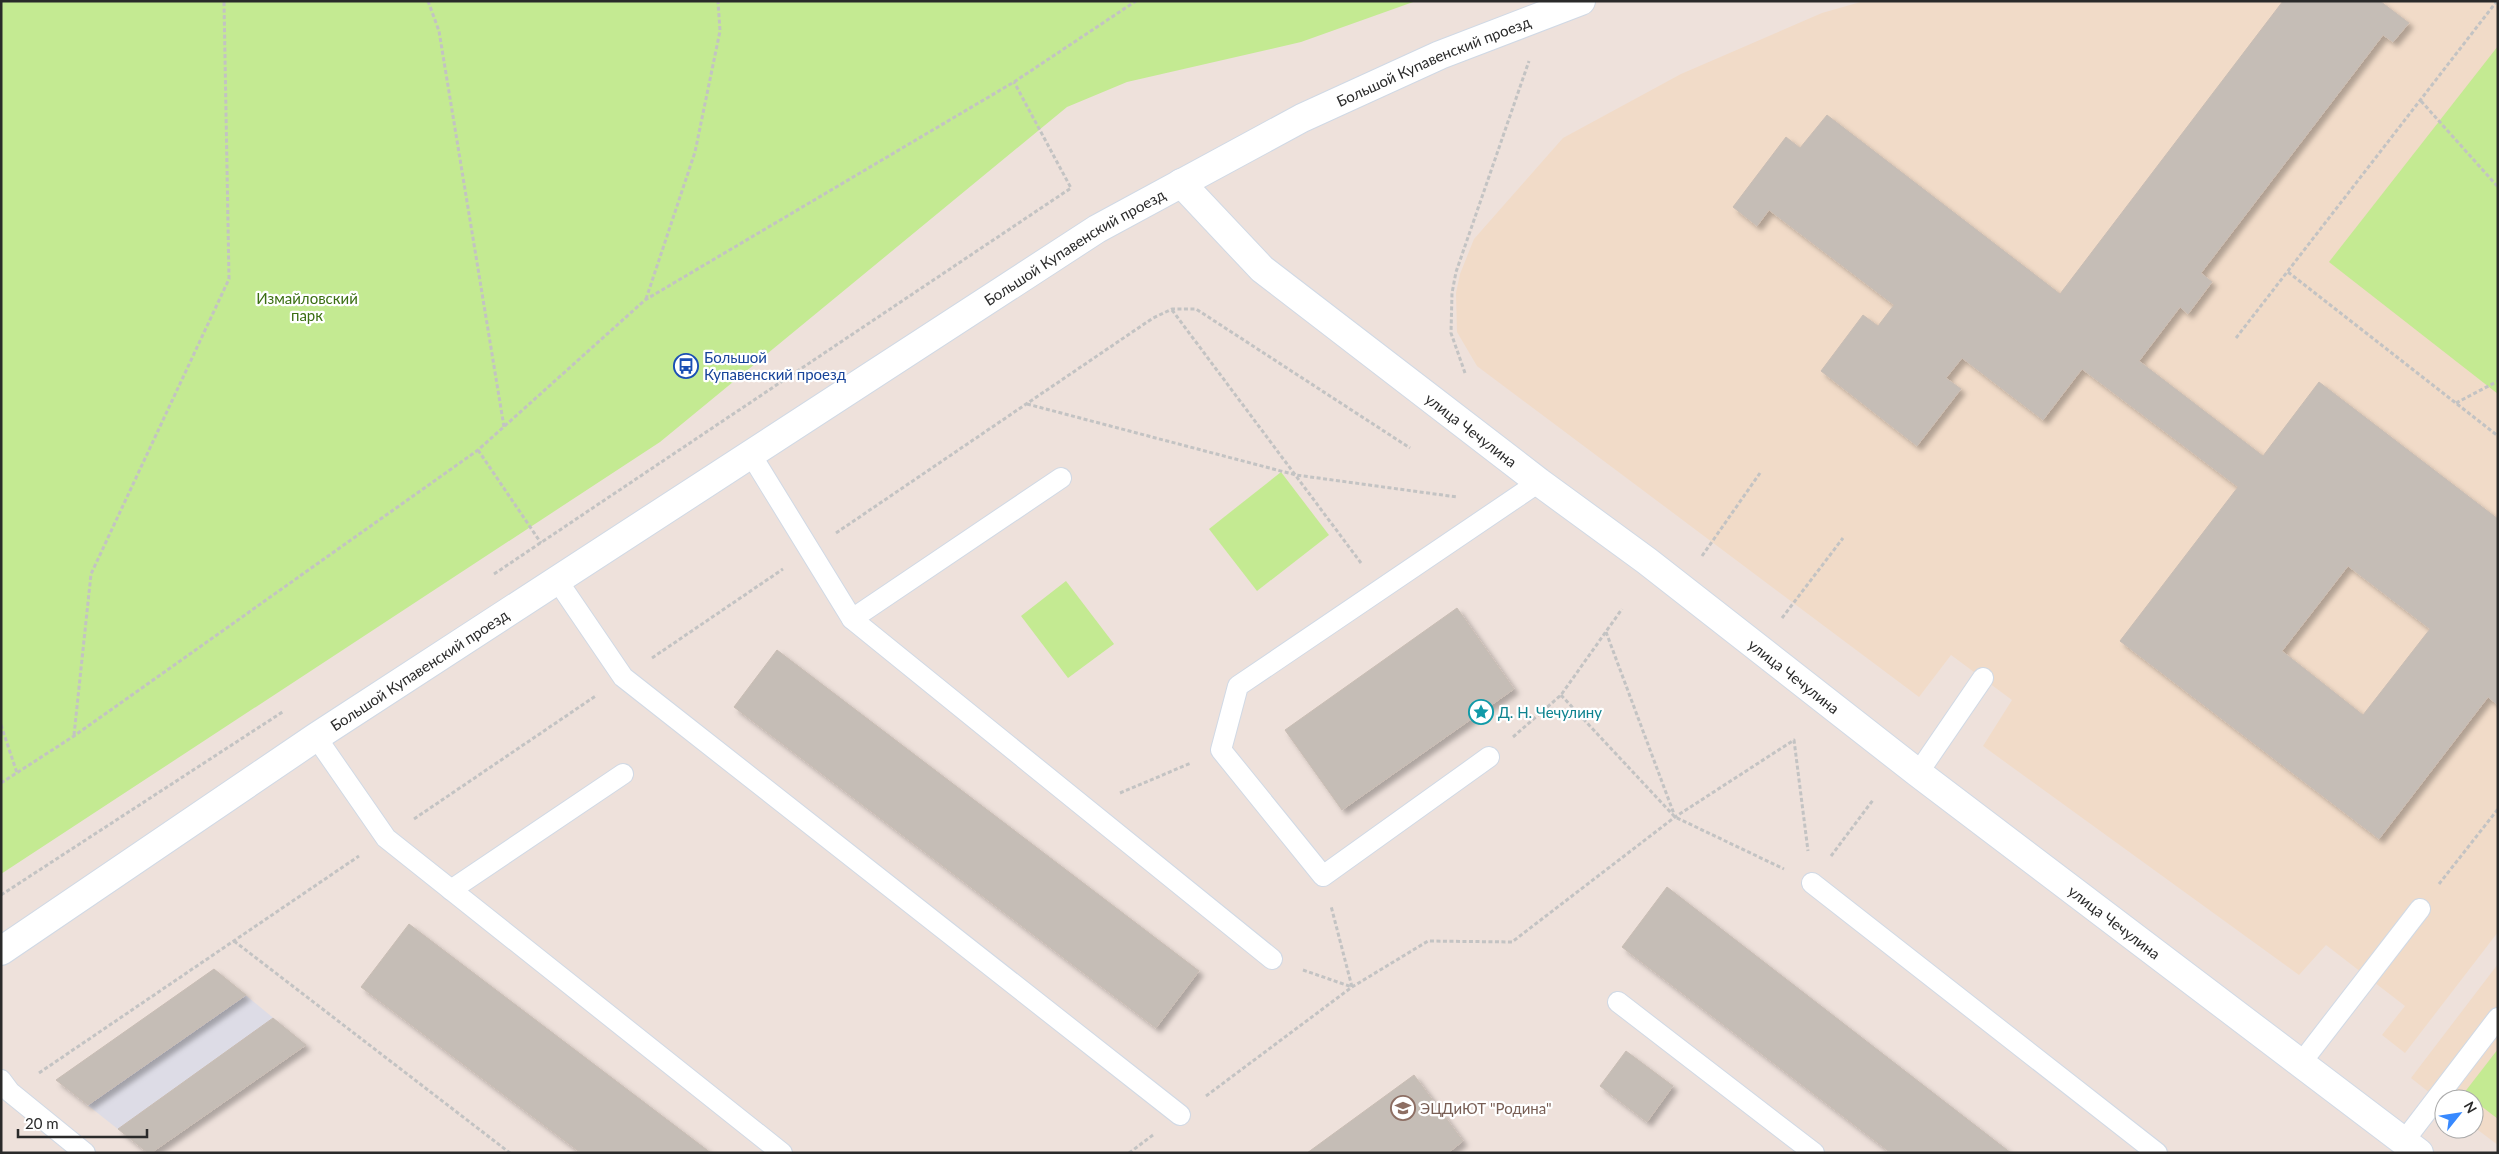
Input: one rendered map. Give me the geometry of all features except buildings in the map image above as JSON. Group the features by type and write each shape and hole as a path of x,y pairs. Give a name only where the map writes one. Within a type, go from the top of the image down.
{"main road":[{"name":"Большой Купавенский проезд","path":"1,950 316,737 750,453 1098,229 1302,118 1431,59 1581,1"},
{"name":"улица Чечулина","path":"1181,183 1262,270 1539,482 1646,561 1918,773 2412,1147"}],"lane":[{"path":"750,453 852,619 1272,959"},
{"path":"852,619 1061,478"},
{"path":"1489,757 1323,876 1221,750 1238,686 1539,482"},
{"path":"557,580 623,677 1180,1115"},
{"path":"1918,773 1983,678"},
{"path":"316,737 386,838 782,1153"},
{"path":"451,890 623,774"},
{"path":"1812,883 2157,1153"},
{"path":"2301,1063 2420,908"},
{"path":"1618,1002 1814,1153"},
{"path":"2412,1147 2498,1018"},
{"path":"6,1086 85,1153"}],"path":[{"path":"74,736 91,574 229,280 224,1"},
{"path":"428,1 439,31 504,428"},
{"path":"645,300 695,152 720,31 718,1"},
{"path":"1,783 74,736 478,450 645,300 1014,82 1136,1"},
{"path":"2236,338 2497,1"},
{"path":"1464,373 1451,333 1452,293 1456,272 1530,57"},
{"path":"489,578 1071,188 1014,82"},
{"path":"2420,100 2498,187"},
{"path":"2288,272 2498,436"},
{"path":"1172,309 1381,589"},
{"path":"6,1086 234,941 1153,318 1172,309 1196,309 1410,448"},
{"path":"2456,403 2498,381"},
{"path":"1026,404 1296,475 1459,497"},
{"path":"478,450 541,543"},
{"path":"1702,556 1760,473"},
{"path":"1782,618 1843,538"},
{"path":"1489,757 1561,696 1622,609"},
{"path":"1606,632 1675,817"},
{"path":"1561,696 1675,817 1812,883"},
{"path":"1,895 292,706"},
{"path":"1,725 17,773"},
{"path":"1129,1153 1352,987 1428,941 1512,942 1675,817 1794,740 1812,883"},
{"path":"1085,808 1221,750"},
{"path":"1812,883 1873,800"},
{"path":"2420,908 2498,809"},
{"path":"1323,876 1352,987"},
{"path":"234,941 510,1153"},
{"path":"1272,959 1352,987"}],"shaded area":[{"path":"1864,1 2498,1 2498,932 2405,1053 2382,1035 2405,1006 2326,945 2299,975 1983,746 2012,700 1951,655 1919,697 1477,366 1457,332 1456,293 1460,274 1474,239 1563,138 1681,74 1822,13"},
{"path":"2498,964 2498,1145 2484,1134 2484,1089 2434,1089 2434,1096 2411,1078"},
{"path":"214,969 306,1045 151,1153 148,1153 56,1080"}],"green space":[{"name":"Измайловский парк","path":"1,1 1416,1 1301,42 1127,82 1067,107 660,442 1,874"},
{"path":"2498,46 2498,394 2329,262"},
{"path":"1281,472 1329,535 1257,591 1209,529"},
{"path":"1066,581 1114,644 1068,678 1021,616"},
{"path":"2498,1049 2498,1119 2484,1108 2484,1089 2467,1089"}],"place":[{"name":"Большой Купавенский проезд","path":"686,366"},
{"name":"Д. Н. Чечулину","path":"1481,712"},
{"name":"ЭЦДиЮТ \"Родина\"","path":"1403,1108"}]}
